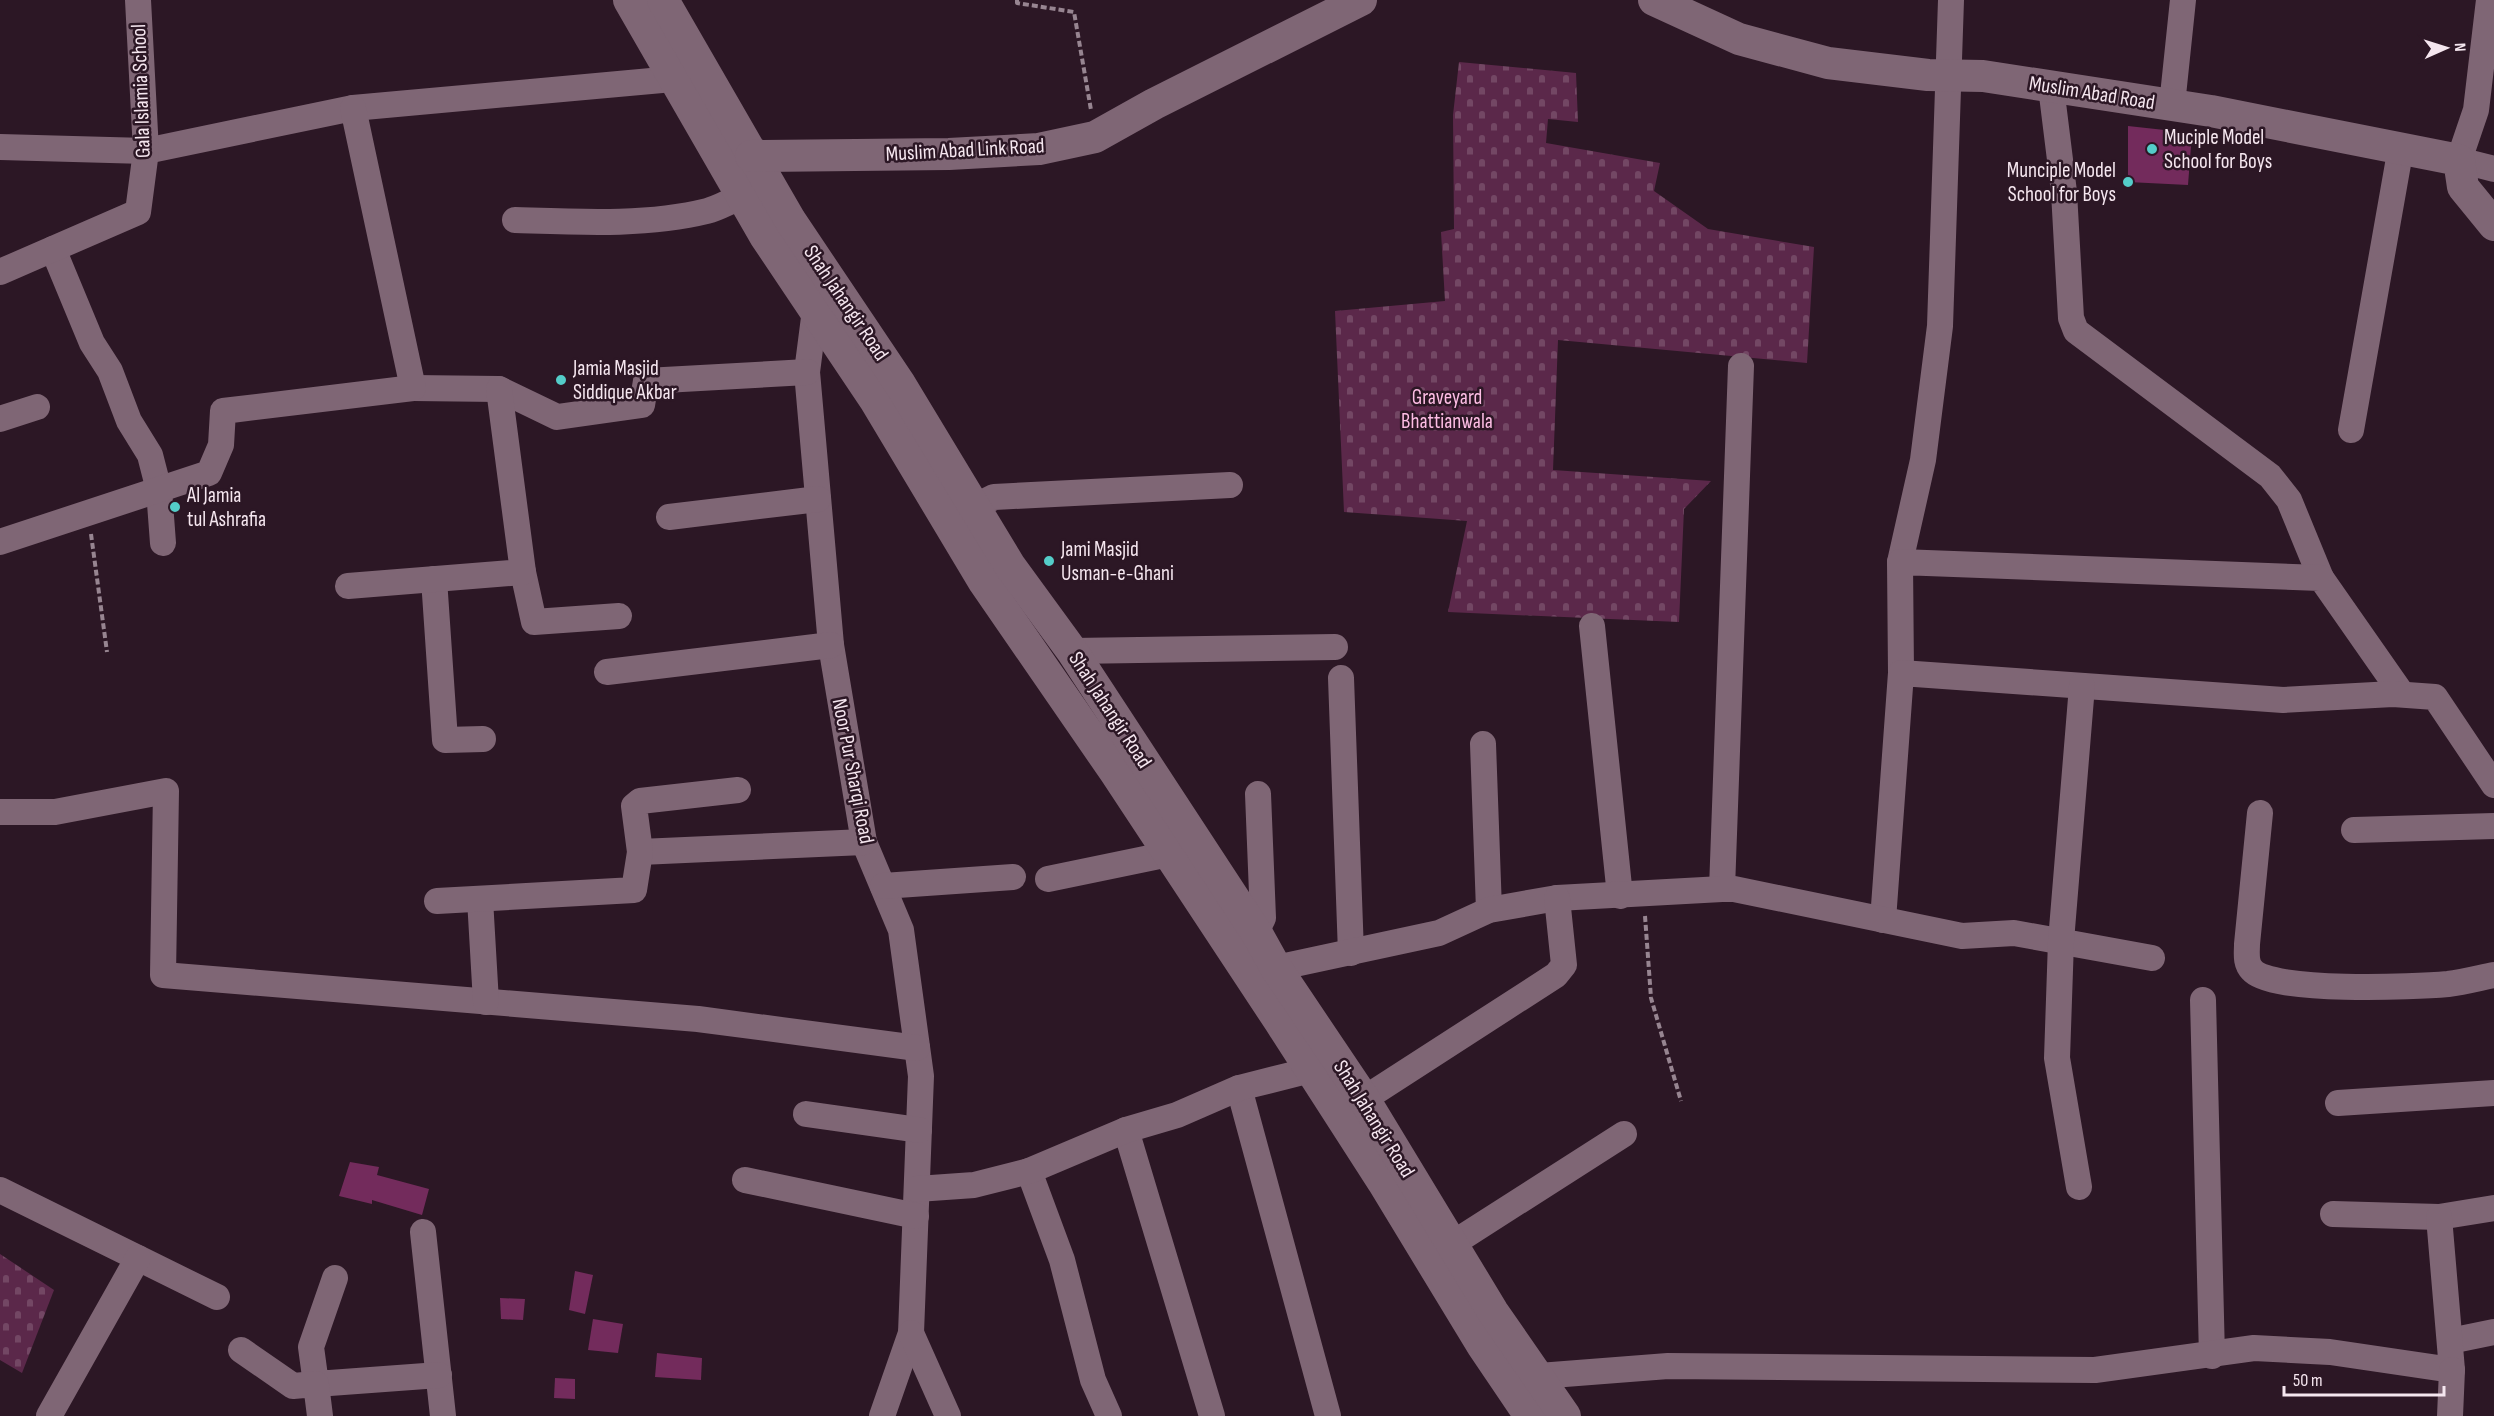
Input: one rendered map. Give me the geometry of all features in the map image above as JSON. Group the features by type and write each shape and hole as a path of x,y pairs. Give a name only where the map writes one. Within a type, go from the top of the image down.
{"street":[{"name":"Gala Islamia School","path":"0,272 138,212 146,151 138,0"},
{"name":"Shah Jahangir Road","path":"629,0 741,197 826,300 900,384 1010,566 1072,651 1256,932 1276,968 1364,1100 1493,1312 1565,1416"},
{"name":"Shah Jahangir Road","path":"663,0 790,220 875,400 984,582 1169,854 1311,1070 1482,1345 1530,1416"},
{"name":"Muslim Abad Link Road","path":"752,156 949,154 1040,150 1095,137 1154,104 1361,0"},
{"name":"Muslim Abad Road","path":"1654,0 1739,39 1828,63 1928,75 1983,76 2172,105 2401,147 2459,160"},
{"path":"1883,920 1901,673 1900,562 1923,460 1940,326 1951,0"},
{"path":"2172,105 2183,0"},
{"path":"2489,0 2476,110 2459,160 2463,188 2494,225"},
{"path":"0,147 146,151 353,108 673,79"},
{"path":"2051,87 2064,192 2071,318 2076,331 2270,476 2289,500 2320,578 2402,694"},
{"path":"353,108 413,388"},
{"path":"2351,430 2401,147"},
{"path":"2459,160 2494,169"},
{"path":"514,220 560,222 653,219 708,211 741,197"},
{"path":"53,249 92,343 110,370 129,421 150,455 159,490 163,543"},
{"name":"Noor Pur Sharqi Road","path":"826,300 807,372 831,645 864,842 902,930 921,1076 911,1333"},
{"path":"1722,889 1741,366"},
{"path":"0,542 209,473 220,445 223,411 413,388 499,389 557,417 642,405 646,381 807,372"},
{"path":"499,389 523,572 534,622 619,616"},
{"path":"0,419 37,407"},
{"path":"974,507 994,497 1230,485"},
{"path":"669,517 818,500"},
{"path":"1900,562 2320,578"},
{"path":"348,586 523,572"},
{"path":"434,579 445,740 483,739"},
{"path":"1592,626 1631,895"},
{"path":"607,672 831,645"},
{"path":"1072,651 1335,647"},
{"path":"1901,673 2283,700 2402,694 2435,697 2494,785"},
{"path":"1341,678 1352,953"},
{"path":"2079,1187 2057,1058 2061,941 2082,686"},
{"path":"1483,744 1489,910"},
{"path":"437,901 634,890 640,852 634,806 640,801 738,790"},
{"path":"0,812 56,812 166,791 164,975 698,1019 917,1048"},
{"path":"1256,932 1263,918 1258,794"},
{"path":"2260,813 2247,944 2247,961 2252,971 2266,979 2329,988 2448,984 2494,975"},
{"path":"2354,830 2494,826"},
{"path":"640,852 864,842"},
{"path":"1048,879 1169,854"},
{"path":"883,886 1013,877"},
{"path":"1276,968 1439,933 1489,910 1557,898 1722,889 1734,889 1962,936 2014,933 2152,958"},
{"path":"1364,1100 1556,975 1564,965 1557,898"},
{"path":"480,899 486,1002"},
{"path":"2203,1000 2212,1356"},
{"path":"917,1189 974,1185 1029,1171 1126,1130 1177,1115 1239,1088 1311,1070"},
{"path":"1239,1088 1329,1416"},
{"path":"2338,1103 2494,1093"},
{"path":"806,1114 919,1130"},
{"path":"1126,1130 1212,1416"},
{"path":"1452,1244 1624,1134"},
{"path":"1029,1171 1062,1260 1093,1380 1109,1416"},
{"path":"745,1180 916,1216"},
{"path":"0,1190 218,1298"},
{"path":"2333,1214 2439,1217 2494,1208"},
{"path":"2439,1217 2452,1370 2450,1416"},
{"path":"423,1232 443,1416"},
{"path":"49,1416 138,1258"},
{"path":"320,1416 311,1347 335,1278"},
{"path":"2450,1341 2494,1332"},
{"path":"882,1416 911,1333"},
{"path":"911,1333 948,1416"},
{"path":"1539,1376 1668,1366 2096,1370 2212,1356 2254,1348 2330,1352 2452,1370"},
{"path":"241,1350 293,1386 439,1375"}],"path":[{"path":"1017,0 1017,3 1074,12 1095,137"},
{"path":"89,513 107,652"},
{"path":"1631,895 1651,998 1681,1101"}],"green space":[{"name":"Graveyard Bhattianwala","path":"1459,62 1576,73 1578,122 1548,119 1546,143 1660,163 1654,191 1708,229 1814,247 1807,363 1558,340 1553,470 1711,481 1684,509 1679,622 1448,612 1467,521 1344,512 1335,311 1445,301 1441,232 1454,229 1453,115"},
{"path":"0,1254 54,1290 22,1373 0,1360"}],"building":[{"path":"2128,126 2192,133 2188,185 2128,182"},
{"path":"350,1162 379,1167 377,1175 429,1189 422,1215 372,1200 372,1204 339,1196"},
{"path":"575,1271 593,1275 585,1314 569,1310"},
{"path":"500,1298 525,1299 523,1320 501,1319"},
{"path":"593,1319 623,1324 618,1353 588,1350"},
{"path":"657,1353 702,1358 701,1380 655,1377"},
{"path":"555,1378 575,1379 575,1399 554,1398"}],"place":[{"name":"Muciple Model School for Boys","path":"2152,149"},
{"name":"Munciple Model School for Boys","path":"2128,182"},
{"name":"Jamia Masjid Siddique Akbar","path":"561,380"},
{"name":"Al Jamia tul Ashrafia","path":"175,507"},
{"name":"Jami Masjid Usman-e-Ghani","path":"1049,561"}]}
